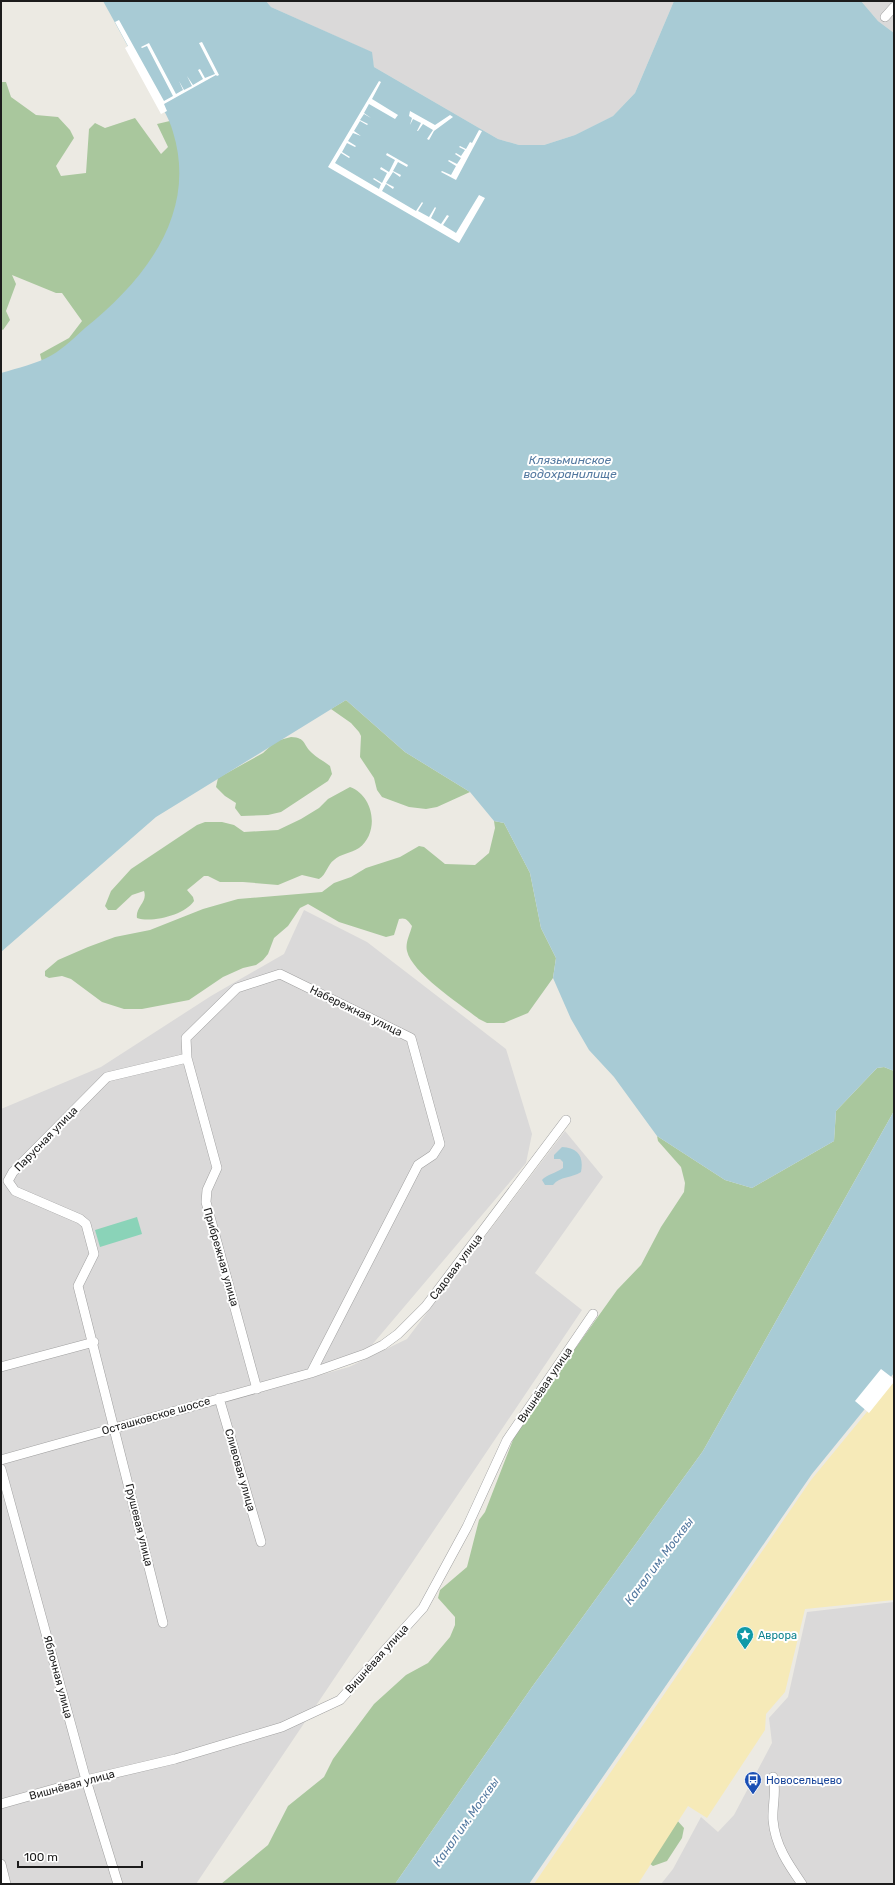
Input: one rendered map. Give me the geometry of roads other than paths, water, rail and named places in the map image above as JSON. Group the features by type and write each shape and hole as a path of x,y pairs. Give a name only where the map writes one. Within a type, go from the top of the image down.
{"street":[{"path":"886,17 894,7"},
{"name":"Набережная улица","path":"187,1058 186,1038 237,988 280,974 412,1038 440,1144 433,1155 418,1165 311,1373"},
{"name":"Парусная улица","path":"115,1427 94,1342 78,1286 94,1254 86,1224 80,1219 14,1191 8,1181 13,1172 106,1078 187,1058"},
{"name":"Прибрежная улица","path":"187,1058 217,1168 208,1190 206,1202 257,1389"},
{"name":"Садовая улица","path":"311,1373 365,1354 398,1334 426,1306 566,1120"},
{"name":"Вишнёвая улица","path":"1,1804 86,1780 175,1759 282,1727 340,1700 423,1608 467,1526 507,1440 593,1314"},
{"path":"1,1367 94,1342"},
{"name":"Осташковское шоссе","path":"1,1460 311,1373"},
{"name":"Сливовая улица","path":"219,1398 261,1542"},
{"name":"Грушевая улица","path":"115,1427 163,1623"},
{"name":"Яблочная улица","path":"1,1469 86,1780 118,1884"},
{"path":"773,1777 773,1820 779,1846 785,1859 802,1884"},
{"path":"1,1864 6,1884"}],"water":[{"name":"Клязьминское водохранилище","path":"103,1 266,1 271,7 372,52 374,67 498,139 519,145 544,145 575,135 613,116 635,93 674,1 861,1 878,21 894,33 894,1071 884,1067 877,1068 836,1111 834,1141 752,1188 725,1180 657,1136 614,1077 589,1050 571,1019 553,978 556,958 541,928 530,873 504,823 494,821 470,792 405,752 346,700 156,817 1,952 1,373 33,363 56,352 107,309 128,289 146,266 161,242 172,217 178,190 179,162 171,126 164,110"},
{"name":"Канал им. Москвы","path":"894,1111 894,1373 812,1474 529,1884 395,1884 532,1687 703,1451"},
{"path":"562,1147 572,1149 579,1154 582,1161 581,1172 559,1180 553,1185 545,1185 542,1180 544,1178 563,1168 563,1162 560,1159 554,1159 554,1155"}],"place":[{"name":"Аврора","path":"745,1650"},
{"name":"Новосельцево","path":"753,1795"}]}
